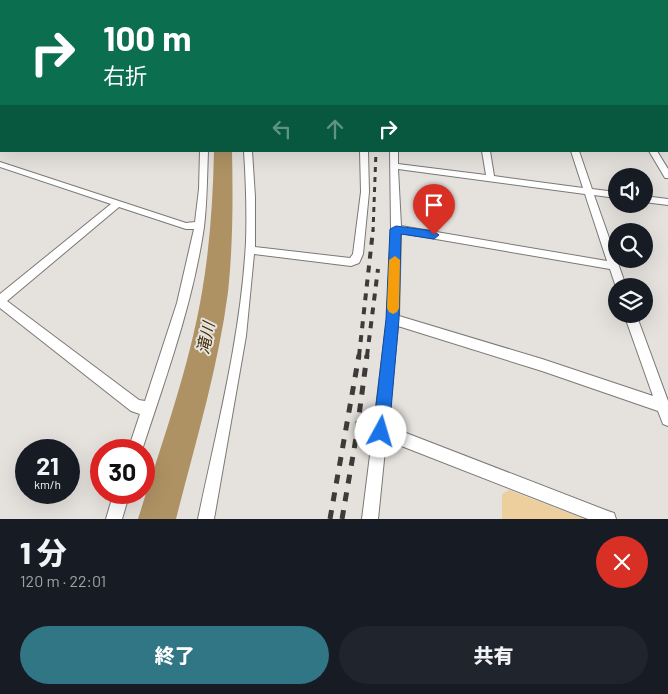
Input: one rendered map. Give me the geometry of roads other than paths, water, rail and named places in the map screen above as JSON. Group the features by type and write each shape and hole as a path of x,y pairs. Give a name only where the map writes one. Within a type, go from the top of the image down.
{"street":[{"path":"138,439 184,295 199,225 204,152"},
{"path":"206,519 242,321 250,250 252,197 248,152"},
{"path":"250,250 350,262 355,260 358,254 365,192 364,152"},
{"path":"370,519 393,319 396,229 394,152"},
{"path":"486,152 490,178"},
{"path":"575,152 608,249"},
{"path":"654,152 668,176"},
{"path":"0,164 186,226 199,225"},
{"path":"395,166 608,194"},
{"path":"653,200 668,202"},
{"path":"118,203 0,301 136,406 148,409"},
{"path":"396,229 608,265"},
{"path":"393,319 542,365 667,412"},
{"path":"633,323 644,356 667,412"},
{"path":"381,432 394,435 608,519"},
{"path":"114,519 118,504"}],"waterway":[{"name":"滝川","path":"157,519 195,387 215,292 223,194 223,152"}],"railway":[{"path":"373,232 376,152"},
{"path":"359,356 373,230"},
{"path":"367,356 378,269"},
{"path":"330,519 359,355"},
{"path":"342,519 356,438 367,355"}]}
